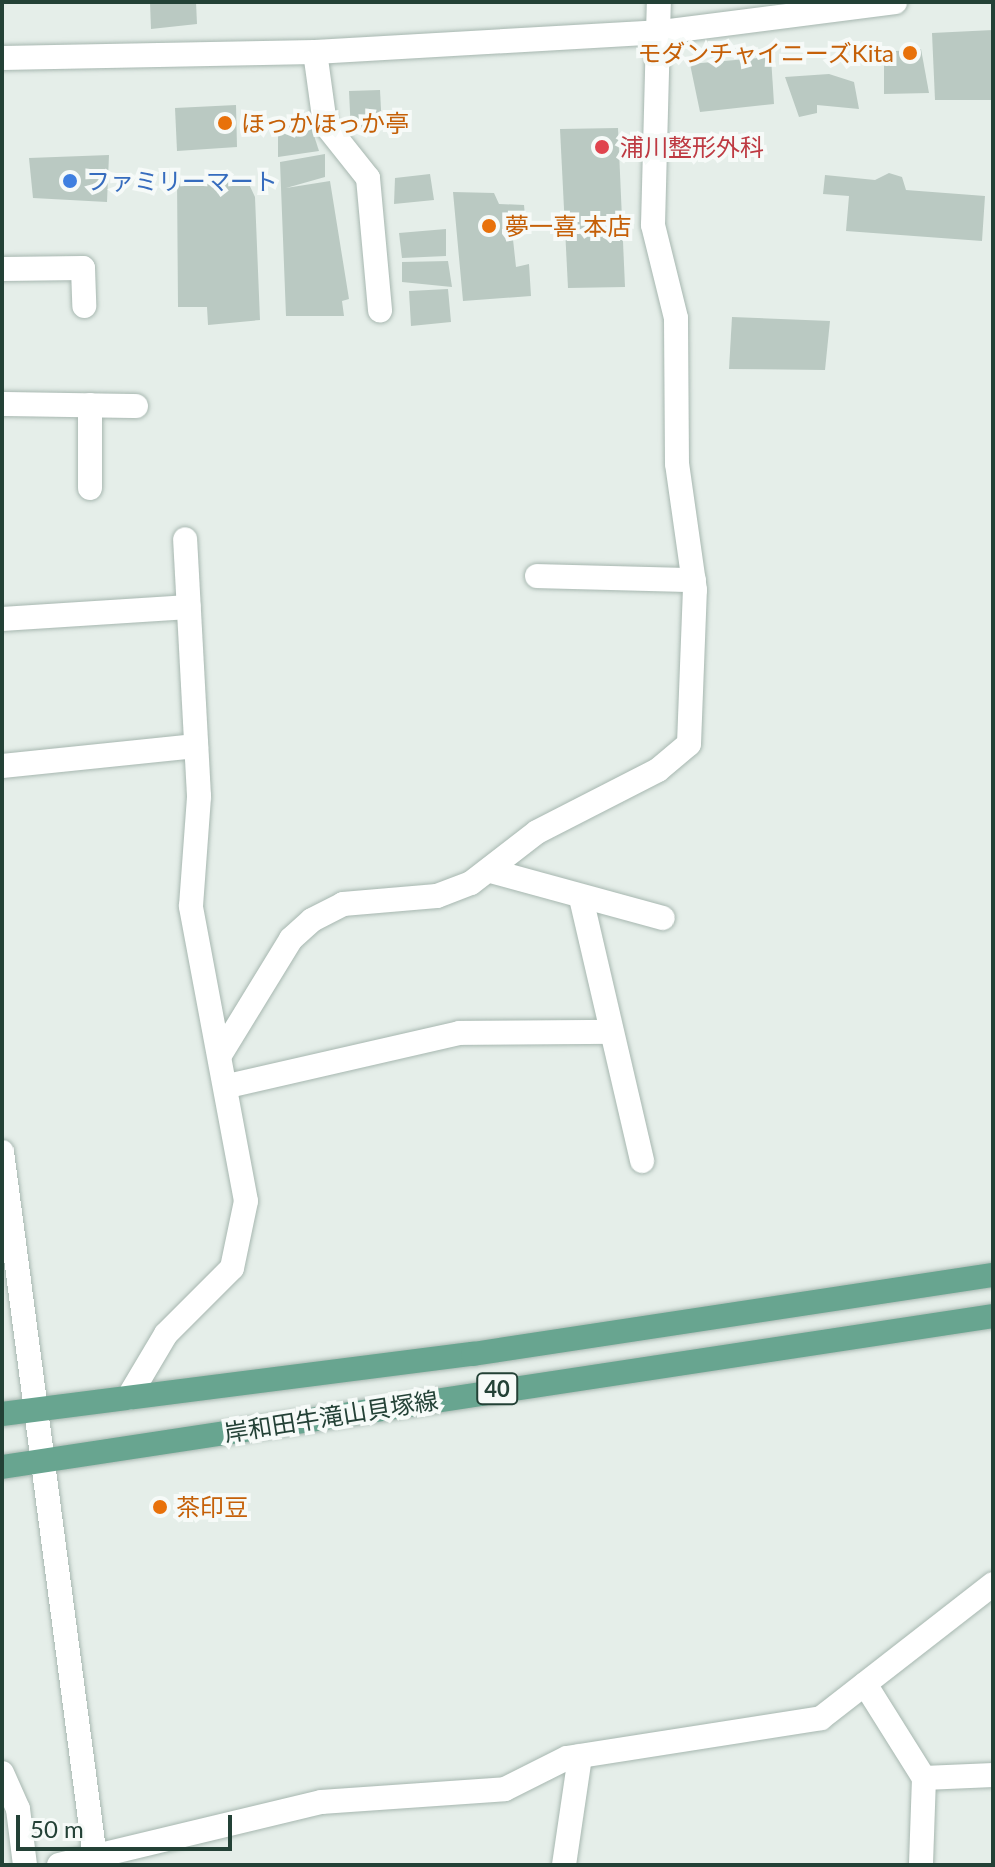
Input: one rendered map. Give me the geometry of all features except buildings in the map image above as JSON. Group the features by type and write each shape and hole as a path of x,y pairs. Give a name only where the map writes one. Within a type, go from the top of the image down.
{"main road":[{"name":"岸和田牛滝山貝塚線","path":"2,1414 993,1275"},
{"name":"岸和田牛滝山貝塚線","path":"2,1467 993,1316"}],"street":[{"path":"220,1055 291,939 312,920 343,904 437,896 491,871 537,832 658,770 689,744 694,580 677,464 676,318 653,225 662,32 659,2"},
{"path":"2,58 315,52 662,32 895,2"},
{"path":"315,52 325,124 368,178 380,310"},
{"path":"2,269 83,268 84,306"},
{"path":"2,404 136,406"},
{"path":"90,405 90,488"},
{"path":"128,1398 166,1334 232,1268 242,1241 242,1153 191,906 196,746 185,539"},
{"path":"537,576 694,580"},
{"path":"2,619 189,607"},
{"path":"2,766 196,746"},
{"path":"491,871 663,918"},
{"path":"581,898 642,1161"},
{"path":"228,1086 459,1033 610,1032"},
{"path":"2,1152 39,1409 95,1861"},
{"path":"59,1865 95,1861 321,1802 505,1789 580,1756 821,1718 993,1584"},
{"path":"865,1684 924,1778 921,1865"},
{"path":"564,1865 580,1756"},
{"path":"2,1773 18,1809 25,1865"},
{"path":"924,1778 993,1775"}],"place":[{"name":"モダンチャイニーズKita","path":"910,53"},
{"name":"ほっかほっか亭","path":"225,123"},
{"name":"浦川整形外科","path":"602,147"},
{"name":"ファミリーマート","path":"70,181"},
{"name":"夢一喜 本店","path":"489,226"},
{"name":"茶印豆","path":"160,1507"}]}
